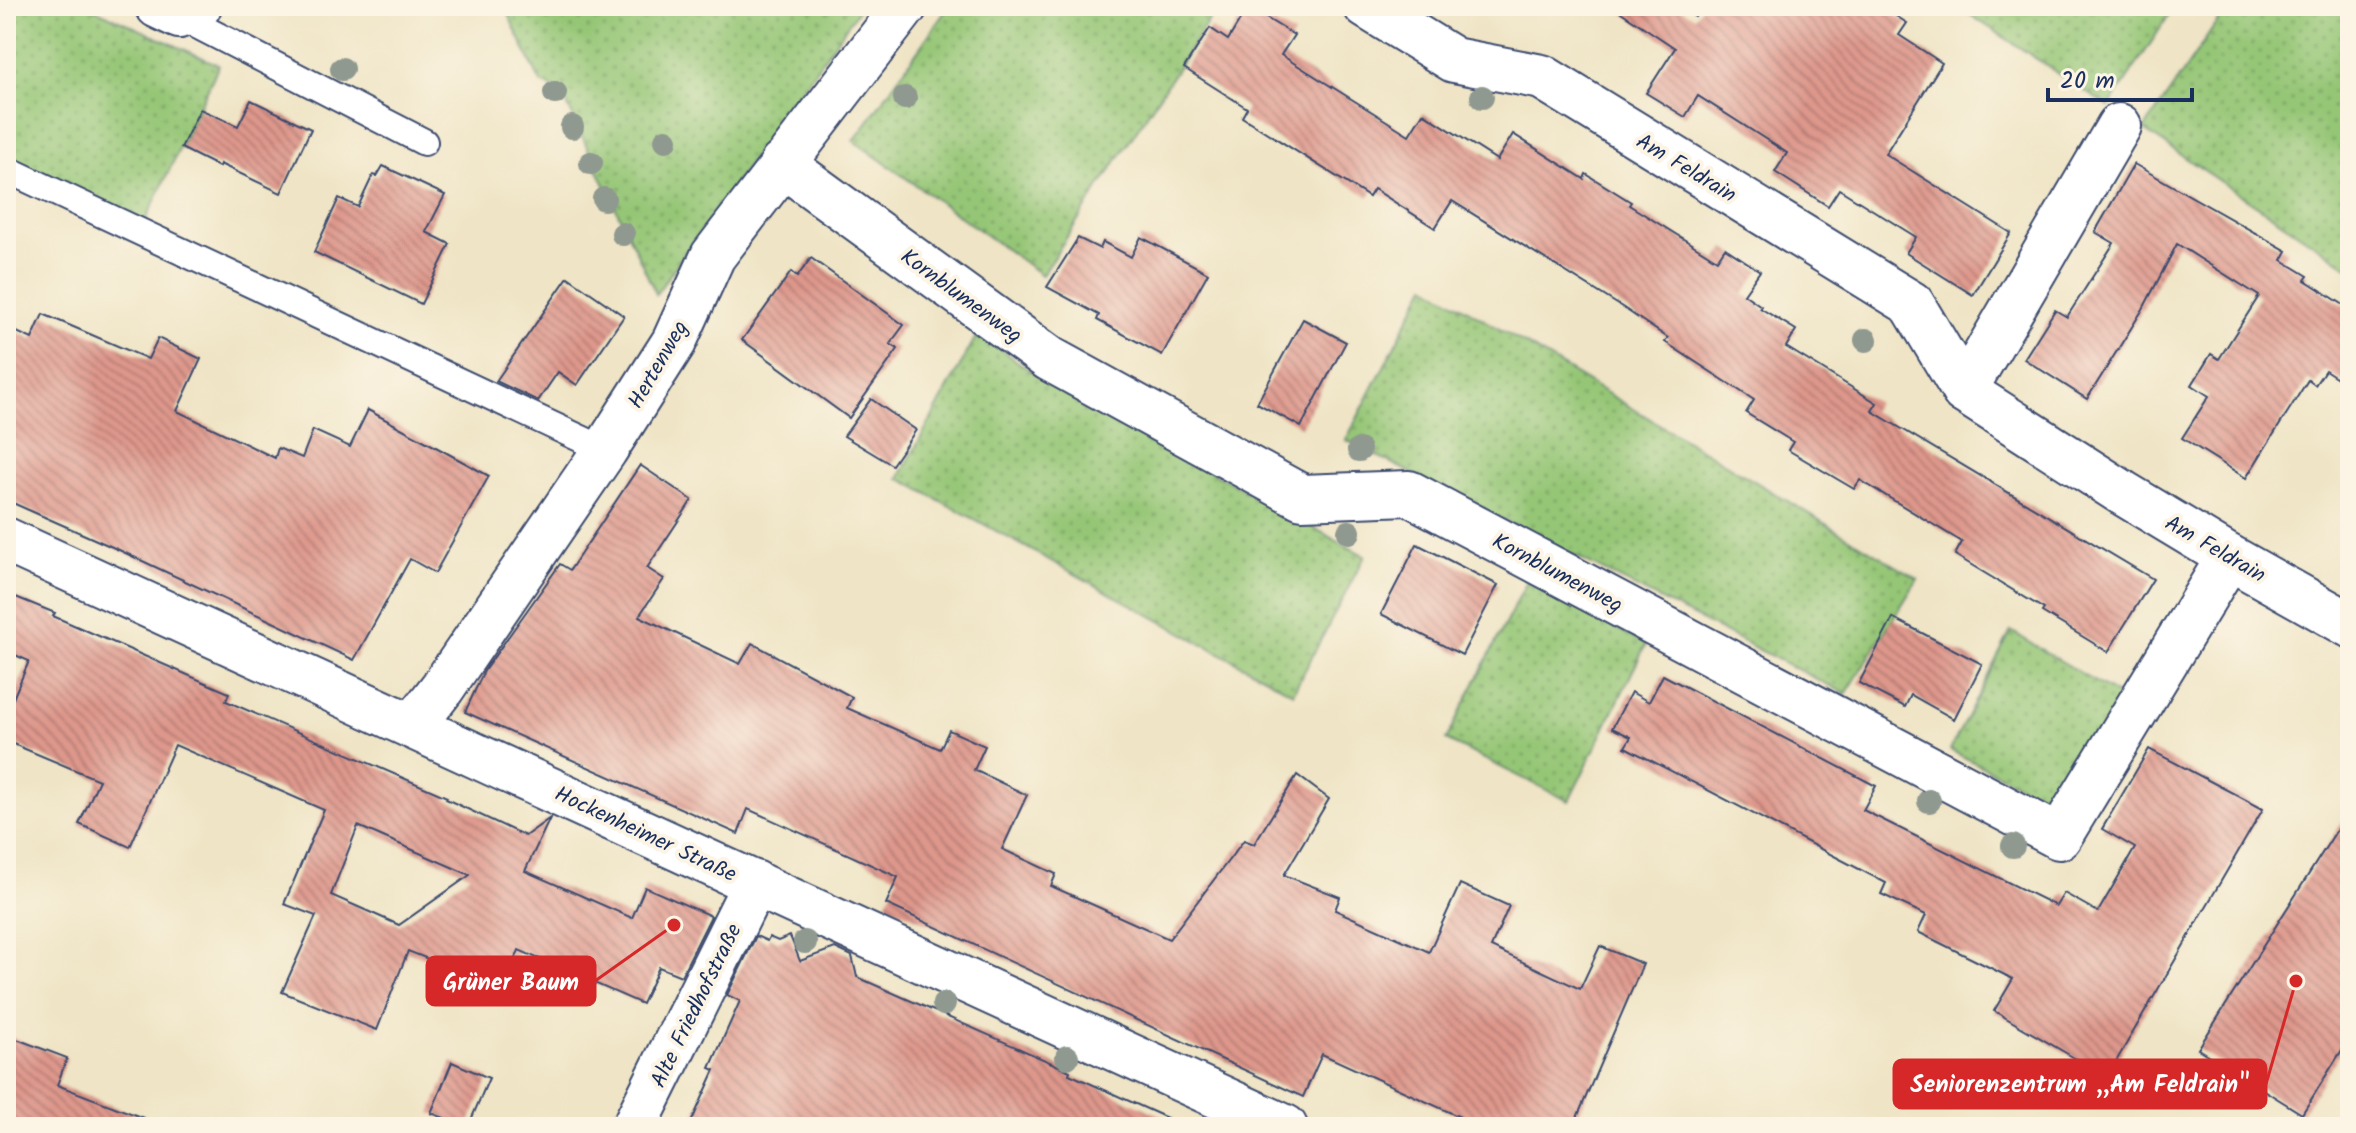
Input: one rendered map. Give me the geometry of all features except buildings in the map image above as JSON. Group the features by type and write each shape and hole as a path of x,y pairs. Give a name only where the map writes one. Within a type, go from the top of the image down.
{"street":[{"name":"Hertenweg","path":"413,726 605,450 674,342 713,256 905,6"},
{"name":"Am Feldrain","path":"1366,6 1454,60 1542,77 1912,304 1964,391 2123,493 2350,625"},
{"path":"1964,391 2119,126"},
{"name":"Kornblumenweg","path":"782,164 1050,359 1302,497 1409,493 2059,837 2229,557"},
{"name":"Hockenheimer Straße","path":"6,540 1285,1127"},
{"name":"Alte Friedhofstraße","path":"634,1127 755,883"}],"lane":[{"path":"178,9 424,142"},
{"path":"6,169 605,450"}],"green space":[{"path":"6,6 88,6 219,65 143,226 6,161"},
{"path":"504,6 861,6 656,294 561,91 541,83"},
{"path":"949,6 1218,6 1042,275 854,141"},
{"path":"1957,6 2175,6 2109,107"},
{"path":"2228,6 2350,6 2350,268 2144,130"},
{"path":"1426,285 1918,579 1846,694 1346,440"},
{"path":"978,333 1042,379 1365,556 1293,693 899,478"},
{"path":"1527,581 1646,644 1569,801 1446,740"},
{"path":"2011,631 2124,699 2074,781 2037,794 1950,750"}],"place":[{"name":"Grüner Baum","path":"674,925"},
{"name":"Seniorenzentrum „Am Feldrain\"","path":"2296,981"}]}
